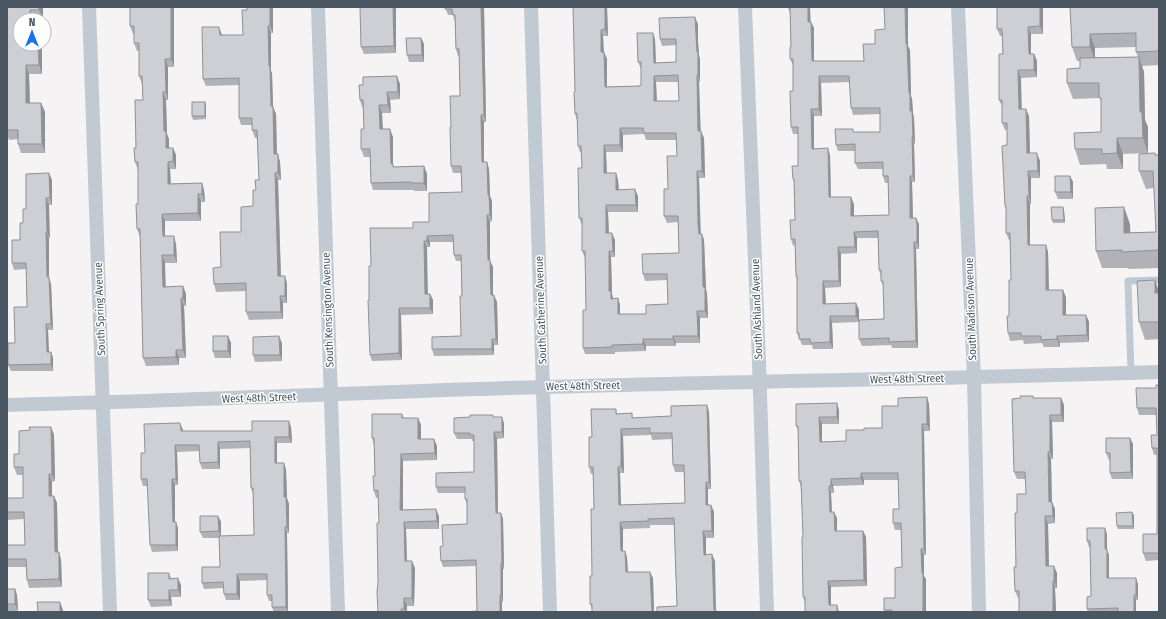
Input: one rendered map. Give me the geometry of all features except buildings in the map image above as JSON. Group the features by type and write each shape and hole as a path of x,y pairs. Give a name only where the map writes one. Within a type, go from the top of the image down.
{"street":[{"name":"South Spring Avenue","path":"89,7 110,612"},
{"name":"South Kensington Avenue","path":"318,7 338,612"},
{"name":"South Catherine Avenue","path":"531,7 550,612"},
{"name":"South Ashland Avenue","path":"745,7 760,382 767,612"},
{"name":"South Madison Avenue","path":"958,7 974,378 979,612"},
{"name":"West 48th Street","path":"7,405 103,403 543,387 974,378 1159,372"}],"lane":[{"path":"1131,373 1128,282 1159,280"}]}
